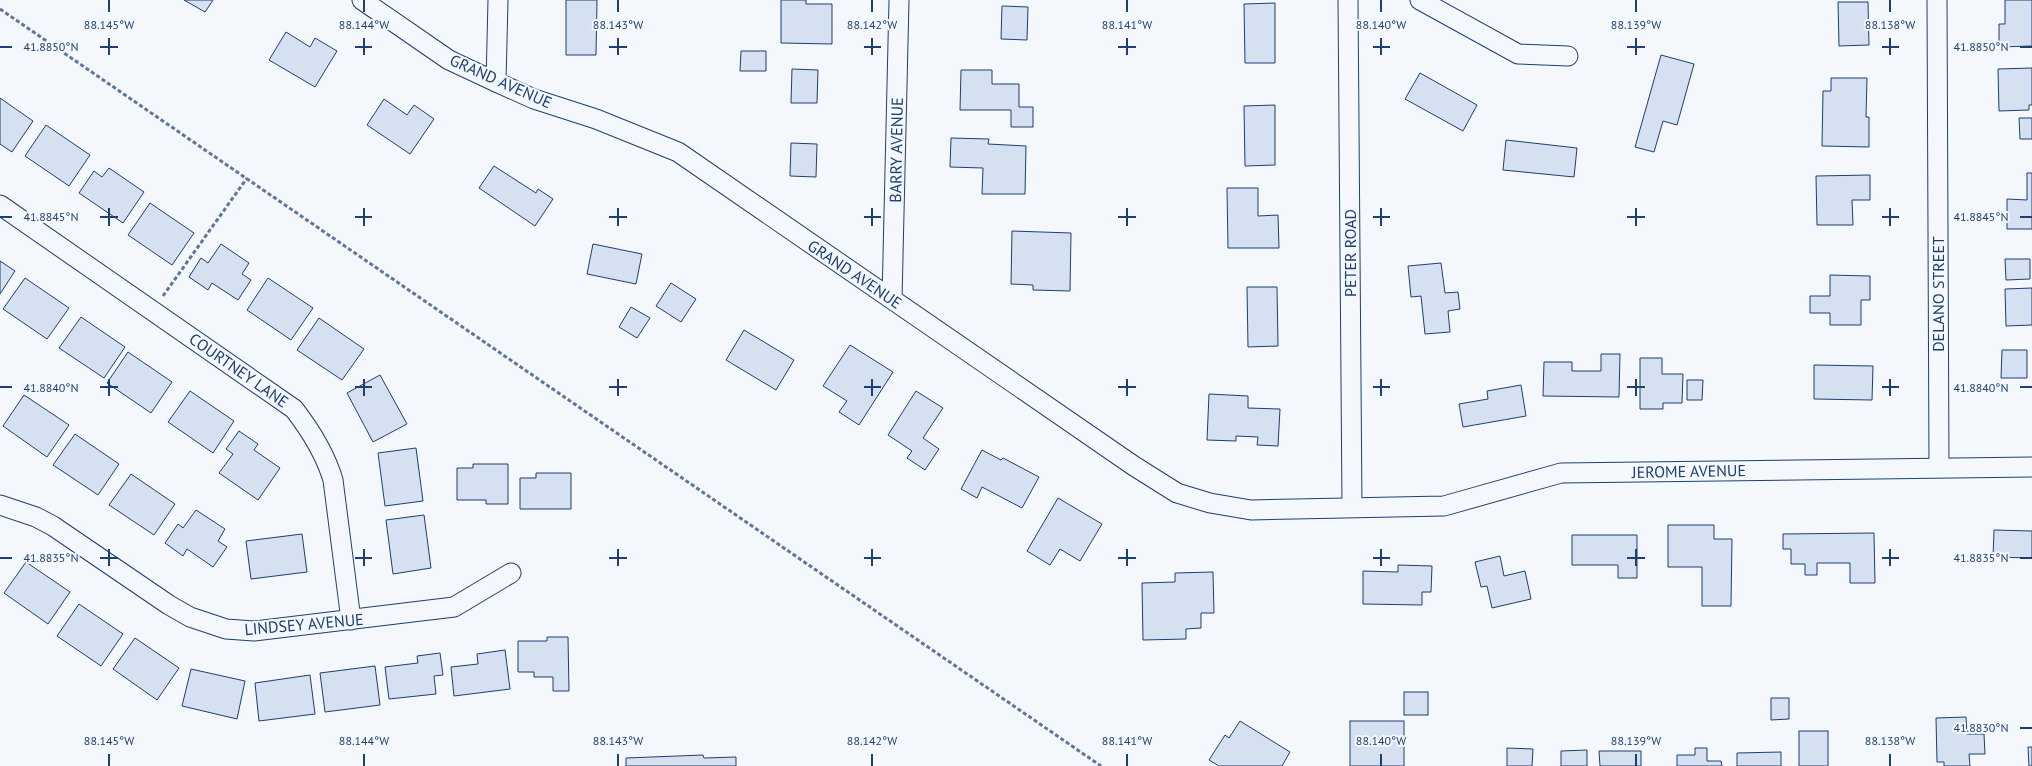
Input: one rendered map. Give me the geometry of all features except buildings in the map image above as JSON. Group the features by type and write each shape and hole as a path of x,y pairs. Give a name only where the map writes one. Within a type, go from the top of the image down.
{"street":[{"name":"GRAND AVENUE","path":"362,0 449,60 534,98 596,119 678,152 1134,466 1177,493 1210,503 1251,510 1352,507"},
{"path":"496,82 498,0"},
{"name":"BARRY AVENUE","path":"892,299 899,0"},
{"name":"PETER ROAD","path":"1348,0 1352,507"},
{"path":"1420,0 1518,54 1568,56"},
{"name":"DELANO STREET","path":"1936,0 1940,467"},
{"name":"COURTNEY LANE","path":"0,205 294,409 316,440 329,464 333,480 350,620"},
{"name":"JEROME AVENUE","path":"1352,507 1444,506 1561,473 2032,467"},
{"name":"LINDSEY AVENUE","path":"0,505 36,517 53,526 169,605 205,623 226,629 254,631 454,607 511,573"}],"path":[{"path":"0,9 1101,766"},
{"path":"152,310 248,178"}]}
